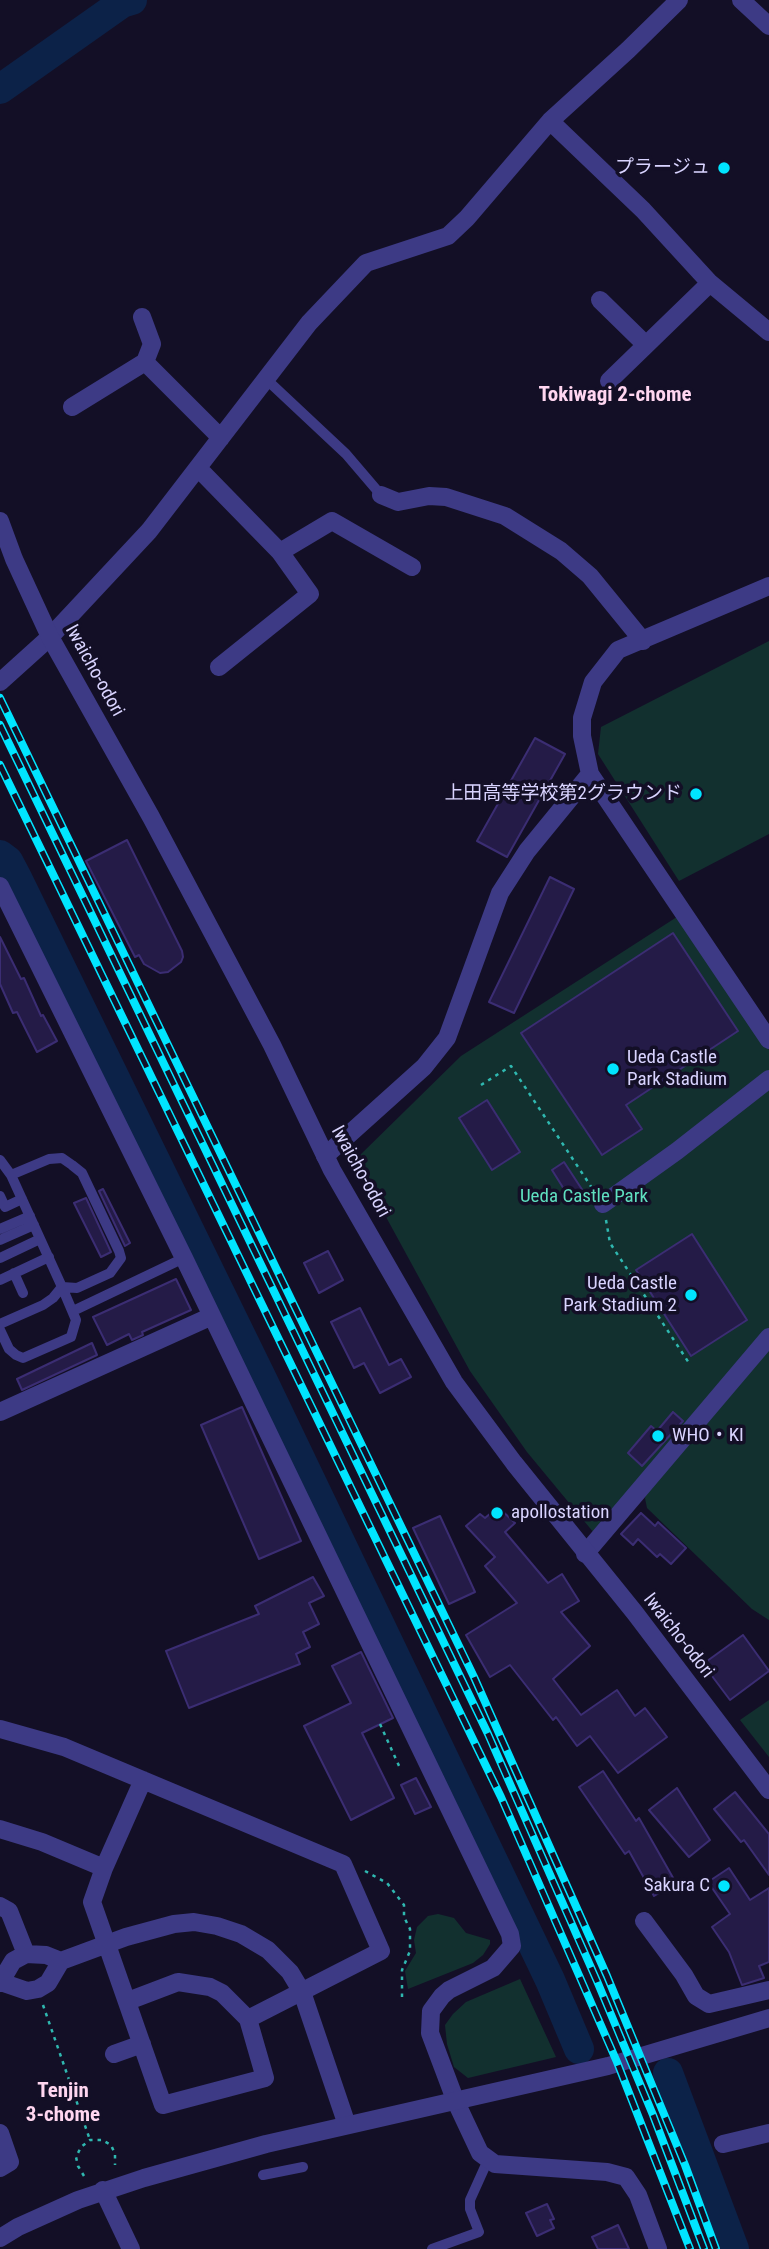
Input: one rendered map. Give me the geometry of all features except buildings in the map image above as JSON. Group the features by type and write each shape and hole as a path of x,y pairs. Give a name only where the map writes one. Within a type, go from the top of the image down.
{"street":[{"path":"0,682 50,637 149,531 309,323 366,263 447,236 467,218 550,121 679,0"},
{"path":"741,0 769,26"},
{"path":"550,121 643,210 710,283 769,332"},
{"path":"608,381 710,283"},
{"path":"600,300 646,345"},
{"path":"72,407 145,362 152,344 142,317"},
{"path":"145,362 221,438"},
{"path":"198,468 280,552 310,594 219,667"},
{"path":"381,495 398,502 429,496 446,497 505,516 561,551 590,576 643,641"},
{"path":"280,552 332,520 412,567"},
{"name":"Iwaicho-odori","path":"0,521 14,559 50,637 151,817 272,1045 325,1156 454,1382 585,1554 635,1613 769,1790"},
{"path":"769,586 618,650 593,681 582,718 582,736 590,774 769,1040"},
{"path":"325,1156 424,1067 447,1038 500,893 527,851 590,774"},
{"path":"2,896 184,1258 510,1934 512,1946 493,1968 449,1990 431,2011 430,2033 456,2102 480,2154 495,2164 607,2172 626,2177 638,2195 658,2249"},
{"path":"603,1204 677,1151 769,1079"},
{"path":"0,1412 212,1316"},
{"path":"585,1554 769,1337"},
{"path":"0,1729 64,1747 343,1864 381,1951 248,2019"},
{"path":"128,2001 178,1982 210,1987 222,1993 248,2019 265,2078 163,2105 92,1902 143,1780"},
{"path":"0,1829 41,1842 104,1868"},
{"path":"0,1906 9,1911 26,1954"},
{"path":"644,1921 684,1975 696,1996 709,2004 769,1990"},
{"path":"61,1961 46,1955 26,1954 13,1961 0,1983 27,1991 38,1989 48,1983 61,1961 106,1944 174,1924 194,1922 241,1934 268,1950 290,1972 302,1992 347,2125"},
{"path":"0,2238 18,2227 103,2190 266,2144 608,2066 769,2018"},
{"path":"114,2054 142,2044"},
{"path":"0,2133 10,2162 0,2168"},
{"path":"723,2144 769,2133"},
{"path":"103,2190 131,2249"}],"lane":[{"path":"266,379 346,454 381,495"},
{"path":"11,1175 49,1159 62,1158 82,1173 120,1251 121,1258 110,1273 77,1288 62,1287"},
{"path":"0,1160 11,1175 32,1220 73,1311 76,1326 71,1337 23,1358 9,1349 0,1329"},
{"path":"0,1196 5,1207 22,1199"},
{"path":"0,1229 32,1220"},
{"path":"0,1240 32,1220"},
{"path":"0,1258 40,1239"},
{"path":"0,1280 49,1258"},
{"path":"73,1311 184,1258"},
{"path":"15,1273 23,1293"},
{"path":"0,1324 43,1305 62,1287"},
{"path":"432,2249 479,2232 470,2209 470,2200 488,2160"},
{"path":"263,2175 303,2167"}],"path":[{"path":"481,1085 511,1066 603,1204 610,1243 688,1363"},
{"path":"380,1724 400,1768"},
{"path":"343,1864 369,1872 387,1882 404,1905 404,1917 410,1929 410,1951 402,1969 402,1997"},
{"path":"38,1989 90,2140"},
{"path":"84,2176 76,2157 81,2147 90,2140 102,2140 111,2145 115,2154 115,2165"}],"green space":[{"name":"上田高等学校第2グラウンド","path":"769,641 769,834 679,881 598,754 601,727"},
{"name":"Ueda Castle Park","path":"680,915 769,1050 769,1620 752,1609 647,1508 646,1495 638,1486 594,1533 527,1452 470,1371 355,1160 461,1056"},
{"path":"769,1700 769,1757 740,1720"},
{"path":"438,1914 454,1918 466,1933 490,1940 490,1944 483,1955 473,1963 408,1989 405,1971 416,1953 414,1940 417,1927 428,1916"},
{"path":"520,1979 556,2057 468,2078 454,2067 445,2025 466,2002"}],"waterway":[{"path":"0,89 122,3 132,0"},
{"path":"0,855 8,861 18,880 262,1379 550,1980 579,2049"},
{"path":"668,2073 734,2249"}],"railway":[{"path":"0,698 474,1677 607,1976 685,2165 716,2249"},
{"path":"0,725 488,1734 597,1981 653,2115 704,2249"},
{"path":"0,765 501,1797 617,2062 690,2249"}],"place":[{"name":"プラージュ","path":"724,168"},
{"name":"上田高等学校第2グラウンド","path":"696,794"},
{"name":"Ueda Castle Park Stadium","path":"613,1069"},
{"name":"Ueda Castle Park Stadium 2","path":"691,1295"},
{"name":"WHO・KI","path":"658,1436"},
{"name":"apollostation","path":"497,1513"},
{"name":"Sakura C","path":"724,1886"}],"district":[{"name":"Tokiwagi 2-chome","path":"615,396"},
{"name":"Tenjin 3-chome","path":"63,2104"}]}
